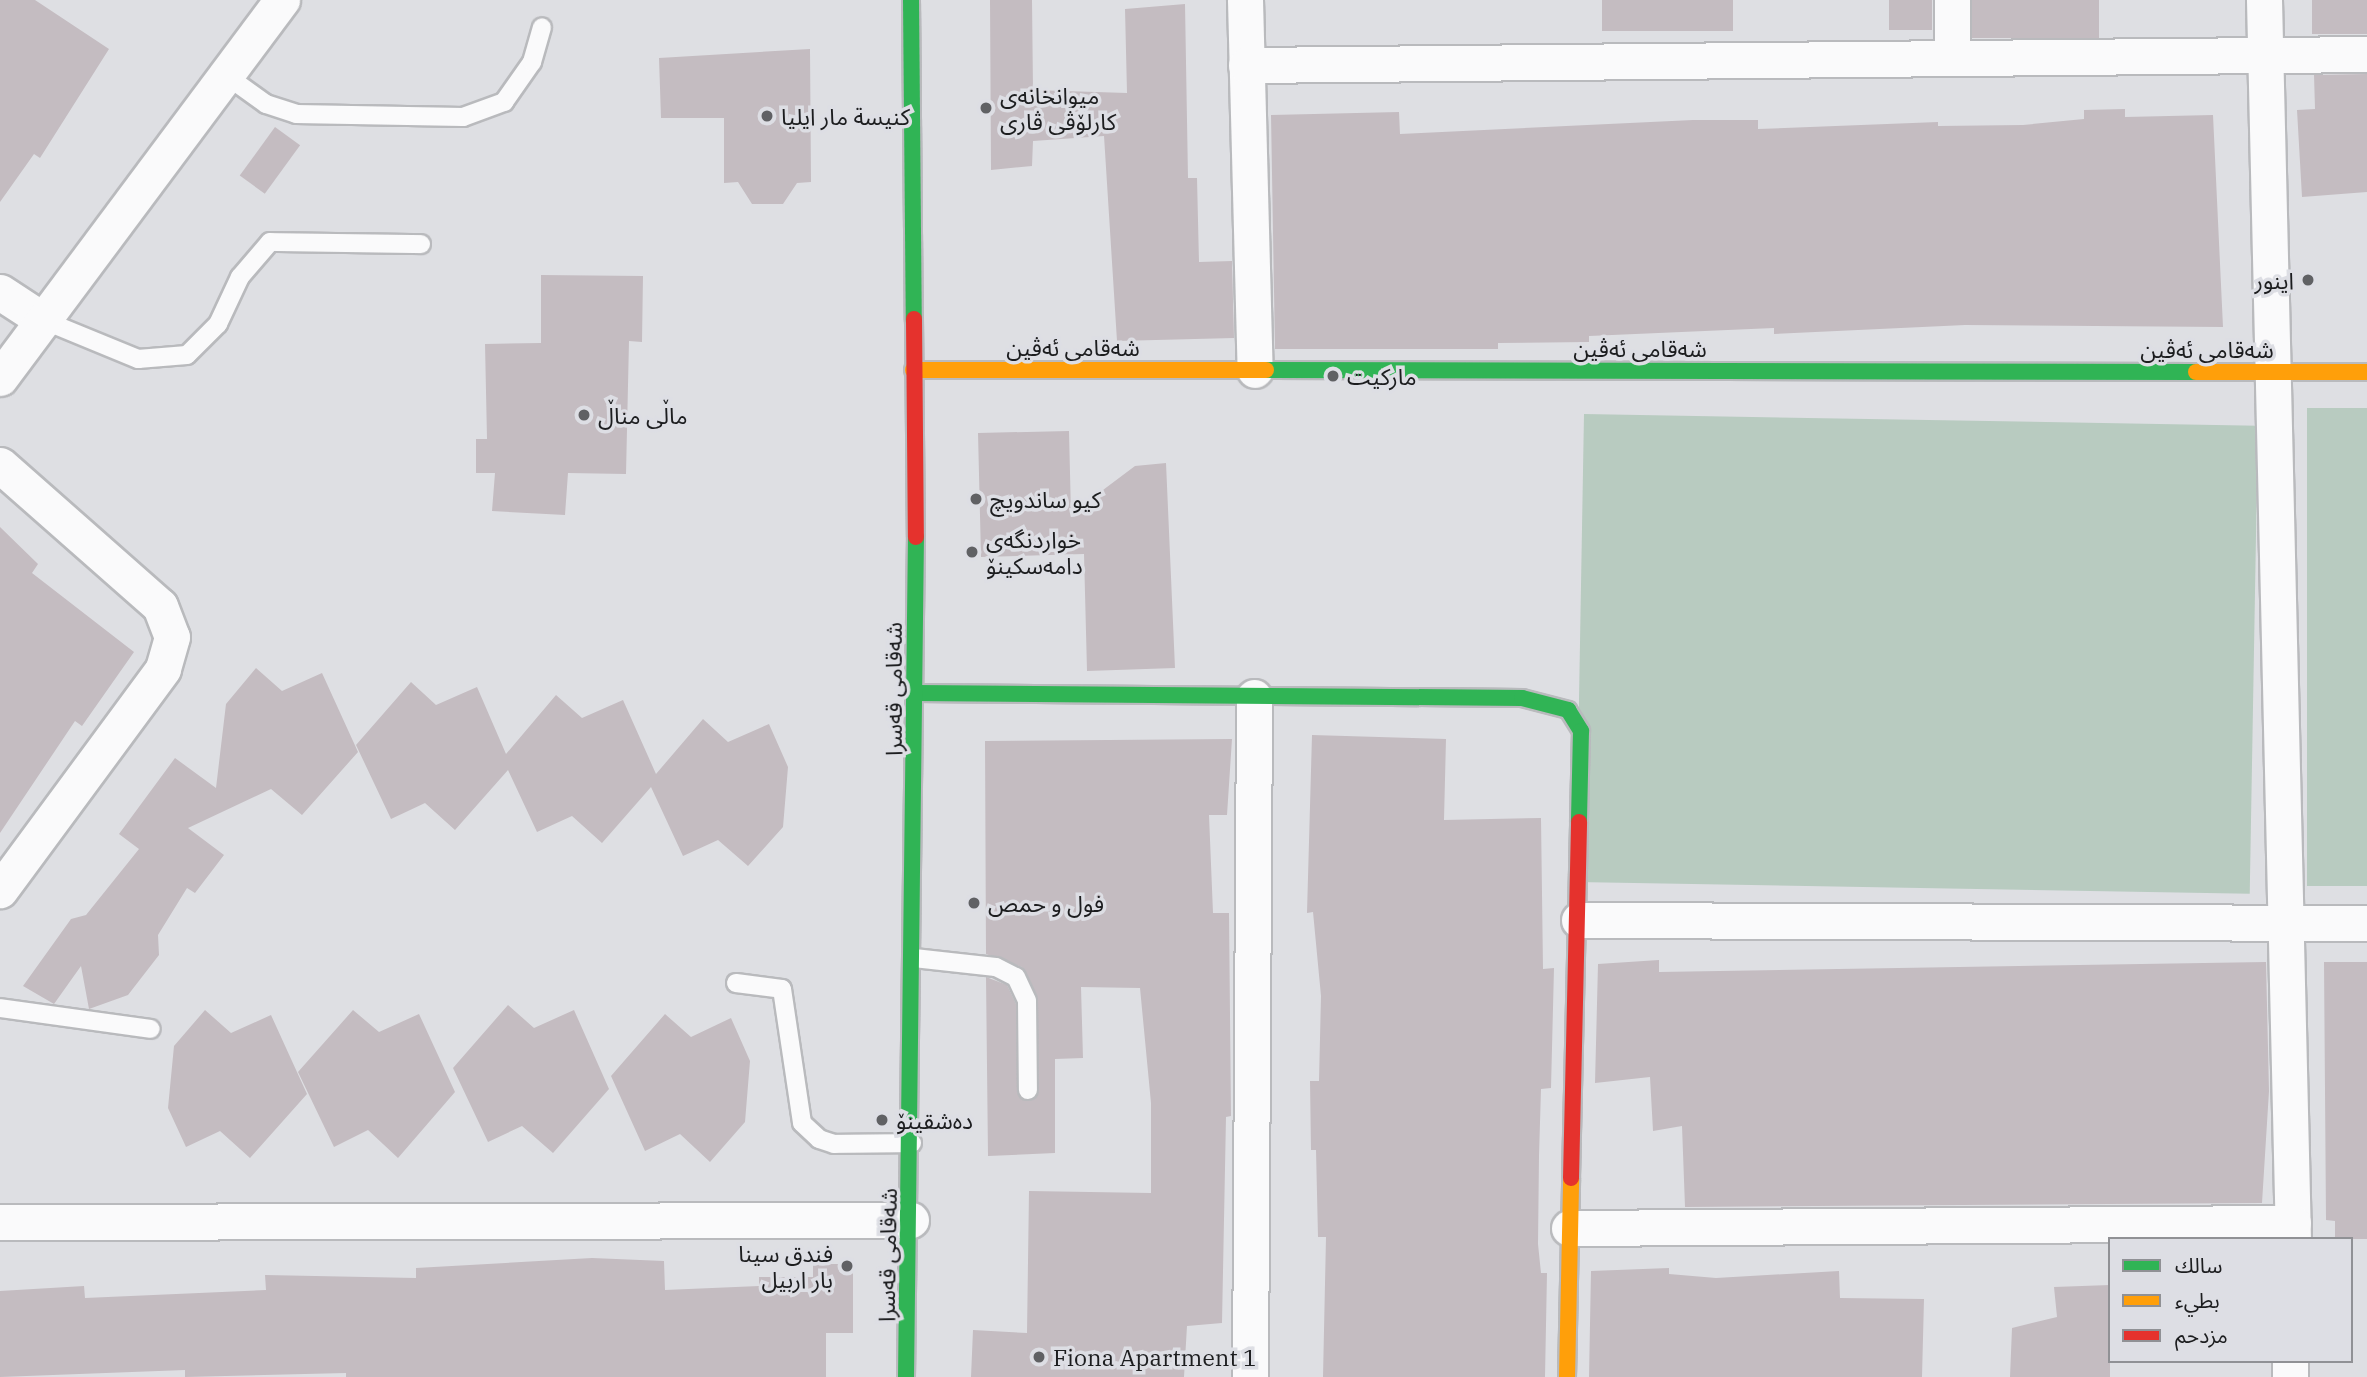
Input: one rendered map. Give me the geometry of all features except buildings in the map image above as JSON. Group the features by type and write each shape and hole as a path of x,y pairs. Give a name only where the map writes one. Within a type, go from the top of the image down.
{"street":[{"path":"0,378 282,0"},
{"name":"شەقامی قەسرا","path":"906,1377 911,1220 917,693 911,0"},
{"path":"1245,0 1255,370"},
{"path":"1951,0 1952,58"},
{"path":"1569,1228 2293,1231 2264,0"},
{"path":"1246,65 2367,54"},
{"path":"0,292 43,320"},
{"name":"شەقامی ئەڤین","path":"913,370 2367,372"},
{"path":"0,465 160,606 173,637 163,669 0,890"},
{"path":"917,693 1522,698 1568,710 1581,731 1567,1377"},
{"path":"1250,1377 1254,696"},
{"path":"1578,920 2367,923"},
{"path":"0,1222 911,1220"}],"lane":[{"path":"227,76 266,104 296,114 463,117 504,102 532,62 542,27"},
{"path":"43,320 138,359 187,355 218,324 240,277 270,242 421,244"},
{"path":"914,958 996,967 1016,977 1027,1002 1027,1090"},
{"path":"736,983 782,989 802,1124 819,1139 834,1144 912,1143"},
{"path":"0,1008 151,1028"}],"green space":[{"path":"2307,408 2367,408 2367,886 2307,886"},
{"path":"1584,414 2258,426 2250,894 1576,882"}],"traffic: fast":[{"path":"911,0 914,319"},
{"path":"1266,370 2196,372"},
{"path":"906,1377 916,537"},
{"path":"917,693 1522,698 1568,710 1581,731 1579,822"}],"traffic: slow":[{"path":"913,370 1266,370"},
{"path":"2196,372 2367,372"},
{"path":"1567,1377 1571,1178"}],"traffic: jam":[{"path":"914,319 916,537"},
{"path":"1571,1178 1579,822"}],"place":[{"name":"میوانخانەی کارلۆڤی ڤاری","path":"986,108"},
{"name":"كنيسة مار ايليا","path":"767,116"},
{"name":"اينور","path":"2308,280"},
{"name":"ماركيت","path":"1333,376"},
{"name":"ماڵی مناڵ","path":"584,415"},
{"name":"کیو ساندویچ","path":"976,499"},
{"name":"خواردنگەی دامەسکینۆ","path":"972,552"},
{"name":"فول و حمص","path":"974,903"},
{"name":"دەشقینۆ","path":"882,1120"},
{"name":"فندق سينا بار اربيل","path":"847,1266"},
{"name":"Fiona Apartment 1","path":"1039,1357"}]}
